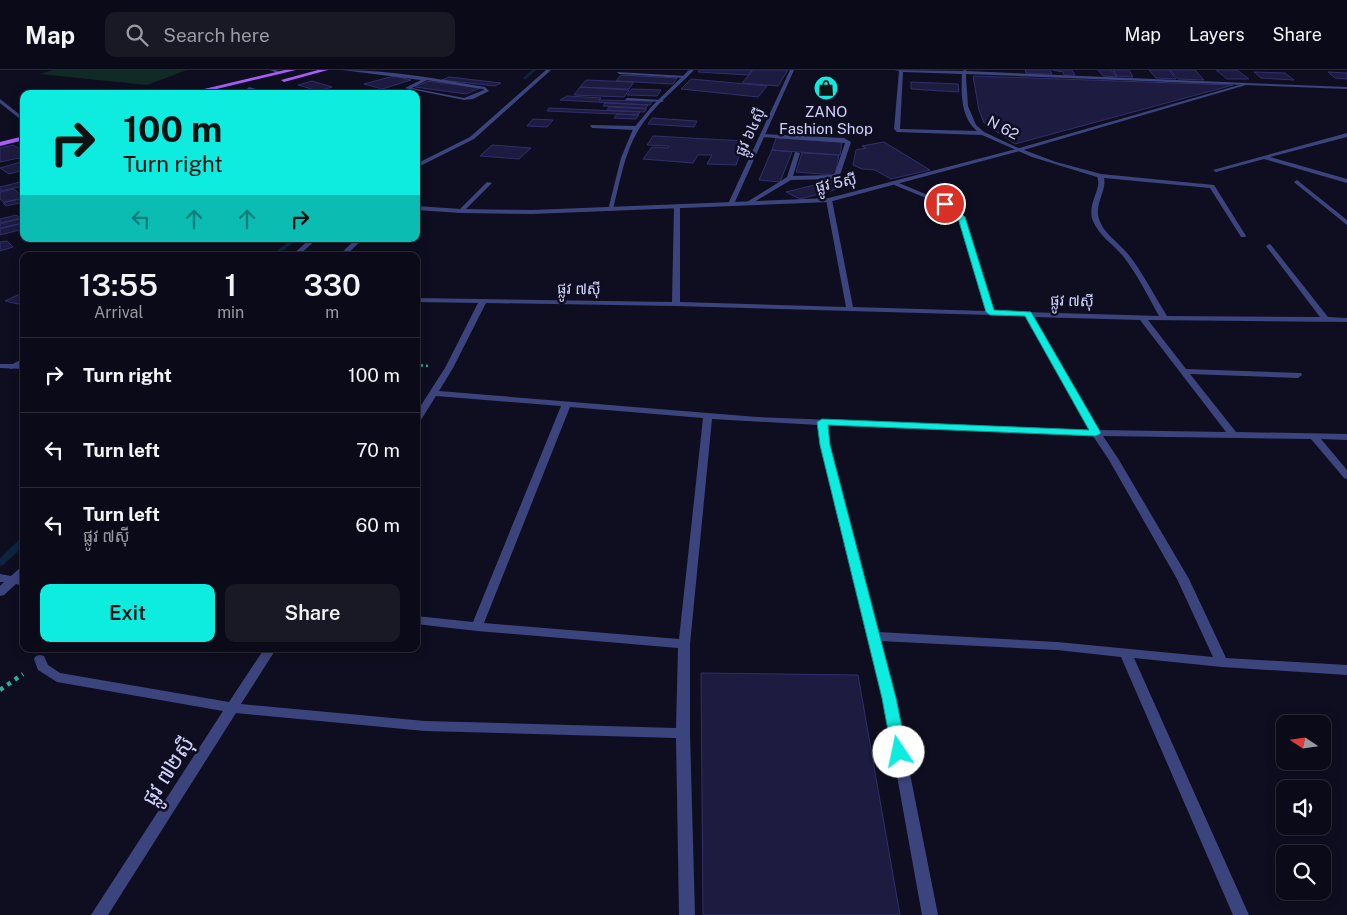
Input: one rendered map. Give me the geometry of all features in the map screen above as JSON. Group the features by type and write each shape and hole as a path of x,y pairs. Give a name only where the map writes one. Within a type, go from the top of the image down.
{"main road":[{"path":"204,90 293,70"},
{"path":"240,90 325,70"},
{"path":"0,144 20,139"}],"street":[{"path":"272,70 280,73"},
{"path":"344,70 426,78 485,88 487,90 471,98 464,99 420,91"},
{"path":"420,164 472,138 549,70"},
{"path":"610,210 621,165 636,128 692,70"},
{"name":"ផ្លូវ ៦៤ស៊ី","path":"731,204 792,70"},
{"path":"896,70 964,71 1345,88"},
{"path":"901,70 897,129 982,133"},
{"name":"N 62","path":"964,71 963,91 966,108 974,125 982,133 1018,150 1099,176 1212,186 1243,236"},
{"path":"618,73 685,77"},
{"path":"417,90 407,88 426,78"},
{"name":"ផ្លូវ 5ស៊ី","path":"420,208 532,212 829,200 1018,150 1246,84"},
{"path":"249,88 255,90"},
{"path":"626,99 662,101"},
{"path":"0,100 20,118"},
{"path":"592,126 636,128"},
{"path":"750,203 790,178 833,177 838,174 848,142 844,140 763,135"},
{"path":"1216,170 1347,135"},
{"path":"790,178 797,153"},
{"path":"1265,158 1347,181"},
{"path":"1099,176 1102,180 1101,189 1094,201 1094,215 1101,230 1124,254 1134,268 1164,318"},
{"path":"1297,182 1347,223"},
{"path":"461,211 489,183"},
{"path":"894,183 945,204 962,217 990,312"},
{"path":"829,200 850,309"},
{"path":"676,304 677,207"},
{"path":"299,252 310,242"},
{"path":"345,252 357,242"},
{"path":"1269,246 1326,320"},
{"name":"ផ្លូវ ៧ស៊ី","path":"420,300 482,303 515,301 676,304 1164,318 1347,320"},
{"path":"420,415 434,394 482,303"},
{"path":"1028,313 1096,433 1114,460 1183,579 1222,662"},
{"path":"1142,317 1234,436"},
{"path":"11,367 20,362"},
{"path":"0,366 20,367"},
{"path":"1183,371 1298,374"},
{"path":"434,394 708,416 822,422 1096,433 1314,438 1347,437"},
{"path":"477,627 566,405"},
{"path":"687,915 683,733 684,644 708,416"},
{"path":"822,422 825,445 889,698 930,915"},
{"path":"1314,438 1347,476"},
{"path":"0,592 11,579"},
{"path":"420,620 684,644"},
{"path":"873,636 1057,646 1222,662 1347,670"},
{"name":"ផ្លូវ ៧២ស៊ី","path":"99,915 268,652"},
{"path":"1124,652 1241,915"},
{"path":"41,663 57,677 232,708 425,726 683,733"}],"path":[{"path":"0,690 41,663"}],"green space":[{"path":"53,70 187,70 147,85 40,74"}],"building":[{"path":"699,70 752,70 748,75 698,72"},
{"path":"753,70 788,70 778,86 742,83"},
{"path":"1025,70 1050,70 1052,74 1026,73"},
{"path":"1052,70 1072,70 1075,75 1064,75 1063,72"},
{"path":"1098,70 1111,70 1117,77 1103,76"},
{"path":"1113,70 1129,70 1133,77 1117,76"},
{"path":"1149,70 1169,70 1176,79 1156,78"},
{"path":"1170,70 1195,70 1204,80 1178,79"},
{"path":"1216,70 1237,70 1249,79 1227,79"},
{"path":"1254,72 1285,73 1294,80 1261,78"},
{"path":"1328,72 1347,73 1347,79 1335,78"},
{"path":"621,75 677,78 673,84 616,81"},
{"path":"394,76 411,80 382,89 364,84"},
{"path":"973,76 1233,85 1015,144 984,123 979,110"},
{"path":"449,77 501,83 495,86 442,80"},
{"path":"691,79 767,86 758,97 681,89"},
{"path":"586,80 634,82 629,89 580,87"},
{"path":"312,81 332,87 315,90 298,85"},
{"path":"428,81 480,88 466,94 415,87"},
{"path":"911,82 958,84 959,92 911,89"},
{"path":"580,87 629,90 624,97 574,95"},
{"path":"632,89 661,90 657,96 627,95"},
{"path":"567,96 601,98 599,100 652,101 650,105 560,100"},
{"path":"605,103 648,105 646,108 603,106"},
{"path":"609,107 647,109 644,112 607,110"},
{"path":"549,108 640,112 638,115 547,111"},
{"path":"617,114 639,115 636,119 614,118"},
{"path":"652,118 697,121 694,127 648,124"},
{"path":"533,119 553,120 547,127 527,126"},
{"path":"653,136 745,141 736,165 707,164 712,155 698,155 693,163 643,159 652,147 668,148 669,146 647,145"},
{"path":"776,138 842,142 840,155 772,150"},
{"path":"884,142 930,170 891,179 875,170 862,169 853,165 856,150 866,148 862,146"},
{"path":"13,145 20,149 20,158 0,162 0,148"},
{"path":"492,145 531,148 519,159 480,156"},
{"path":"772,150 792,152 780,182 759,180"},
{"path":"802,153 839,155 835,175 796,172"},
{"path":"20,162 20,171 9,174 0,168"},
{"path":"835,180 849,186 800,199 786,192"},
{"path":"20,182 20,187 0,191 0,187"},
{"path":"14,189 20,194 20,199 4,202 0,199 0,192"},
{"path":"20,199 20,203 6,206 3,203"},
{"path":"16,215 20,218 0,223 0,219"},
{"path":"20,220 20,224 0,228 0,224"},
{"path":"20,224 20,230 0,235 0,229"},
{"path":"7,241 13,247 0,251 0,242"},
{"path":"20,294 20,303 18,304 5,301"},
{"path":"701,673 858,675 900,915 703,915"}],"waterway":[{"path":"525,78 534,70"},
{"path":"278,252 291,242"},
{"path":"0,563 20,544"}],"place":[{"name":"ZANO Fashion Shop","path":"826,88"}],"route":[{"path":"899,752 889,698 825,445 822,422 1096,433 1028,313 990,312 962,217 945,204"}]}
